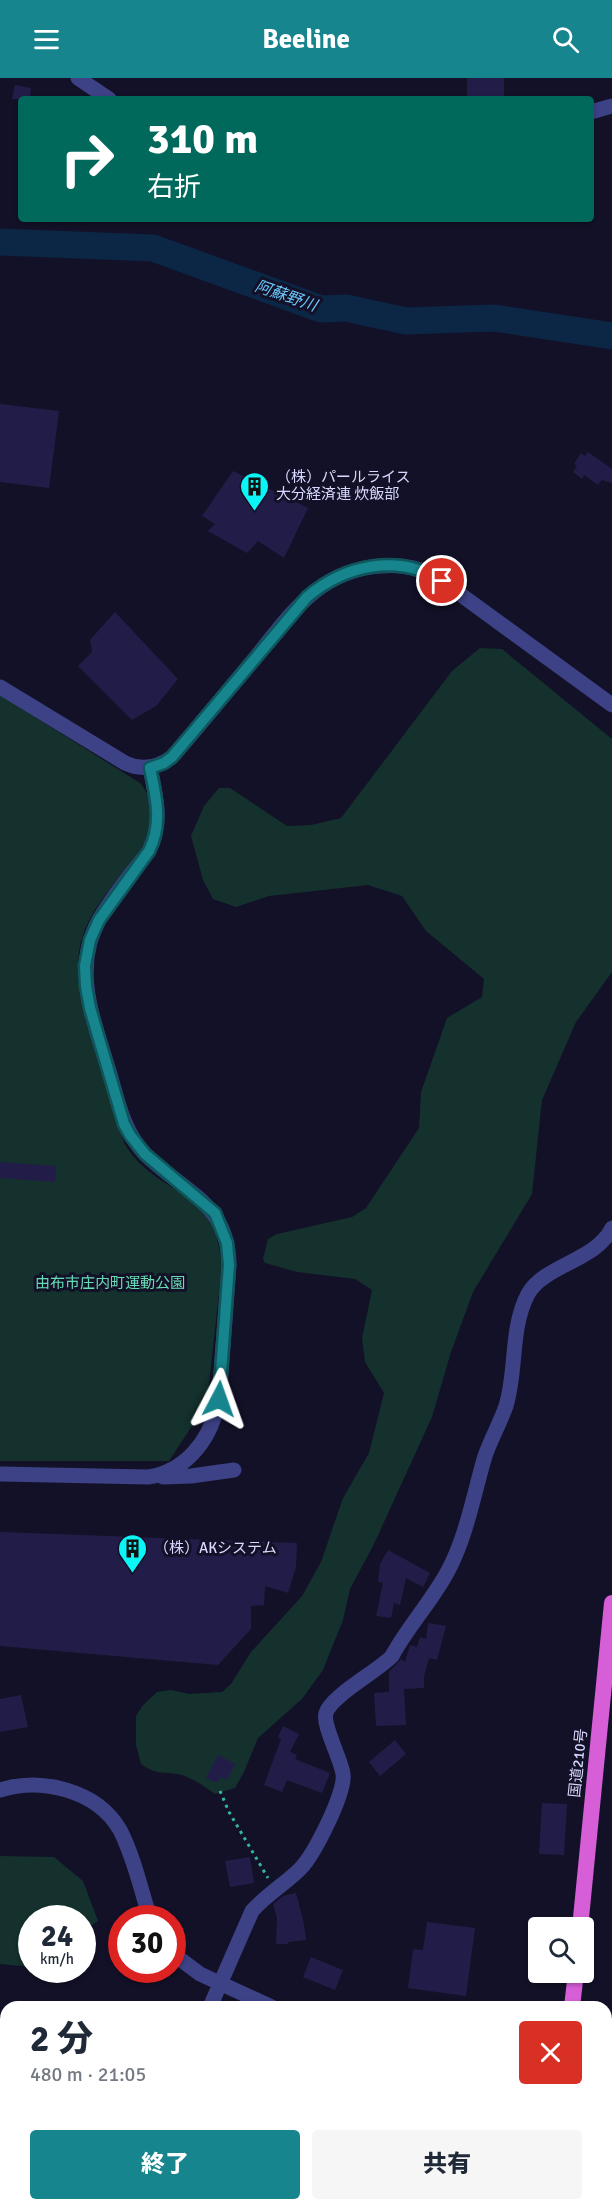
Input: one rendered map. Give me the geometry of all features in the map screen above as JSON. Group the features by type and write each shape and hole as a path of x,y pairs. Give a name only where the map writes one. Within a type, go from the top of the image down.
{"highway":[{"name":"国道210号","path":"581,1917 612,1603"},
{"path":"573,2001 575,1983"}],"street":[{"path":"78,78 105,96"},
{"path":"594,111 612,105"},
{"path":"0,687 111,756 130,765 150,768 172,757 307,597 324,583 339,575 372,567 406,566 418,568 434,576 612,705"},
{"path":"148,1477 167,1473 187,1460 201,1443 214,1418 219,1399 229,1265 227,1243 215,1213 145,1154 127,1130 87,995 85,966 94,930 105,910 149,851 153,842 158,818 150,768"},
{"path":"212,2001 252,1911 303,1866 330,1818 344,1777 326,1720 327,1709 392,1656 443,1579 454,1557 488,1447 505,1408 518,1324 527,1296 541,1280 600,1245 612,1228"},
{"path":"0,1474 148,1477 191,1476 234,1470"},
{"path":"0,1790 21,1786 53,1787 87,1799 108,1815 122,1835 146,1905"},
{"path":"186,1964 200,1974 259,2001"}],"path":[{"path":"220,1791 229,1812 270,1882"}],"green space":[{"path":"480,648 502,649 612,739 612,972 576,1022 542,1100 532,1194 473,1292 451,1352 432,1417 374,1544 350,1589 343,1620 323,1670 302,1699 258,1738 235,1788 215,1794 182,1775 157,1772 141,1764 136,1745 136,1716 142,1706 157,1692 171,1690 189,1694 222,1692 231,1684 251,1652 302,1596 321,1562 343,1498 369,1453 384,1393 365,1362 362,1338 372,1290 355,1279 297,1272 265,1263 263,1259 268,1239 277,1234 352,1217 366,1208 419,1128 421,1092 447,1018 482,997 484,979 426,931 402,896 368,885 269,896 236,907 213,899 203,880 191,836 204,806 219,788 230,788 287,826 311,825 341,818 452,671"},
{"name":"由布市庄内町運動公園","path":"0,695 140,783 150,805 151,823 142,847 88,922 79,949 78,972 80,994 124,1143 132,1155 150,1172 191,1200 206,1214 220,1251 222,1265 207,1403 169,1461 0,1461"},
{"path":"0,1856 54,1857 83,1881 92,1905 18,1905 18,1966 0,1964"}],"building":[{"path":"467,78 504,78 504,96 467,96"},
{"path":"15,85 31,88 30,96 18,96 18,99 12,99"},
{"path":"0,404 59,411 49,488 0,482"},
{"path":"588,452 612,469 612,483 602,480 598,485 584,475 582,479 573,472 577,466 574,464 581,453 585,456"},
{"name":"（株）パールライス 大分経済連 炊飯部","path":"233,471 308,508 284,558 258,541 247,553 208,531 215,524 202,516"},
{"path":"115,612 178,679 156,706 132,720 78,666 92,652 90,640"},
{"path":"0,1162 56,1166 55,1182 0,1178"},
{"name":"（株）AKシステム","path":"0,1532 297,1543 296,1567 288,1593 265,1586 264,1605 251,1606 251,1629 218,1665 0,1646"},
{"path":"388,1550 430,1573 423,1587 406,1578 400,1605 394,1603 391,1618 376,1616 383,1583 378,1582 380,1564"},
{"path":"428,1623 446,1626 437,1660 429,1658 424,1677 424,1688 404,1689 406,1725 376,1726 374,1693 389,1692 389,1672 401,1659 405,1662 410,1645 417,1647 420,1637 426,1639"},
{"path":"21,1695 28,1727 0,1732 0,1699"},
{"path":"283,1726 299,1734 290,1752 297,1755 295,1759 330,1773 322,1793 287,1780 282,1792 264,1785 281,1739 278,1737"},
{"path":"395,1740 406,1754 380,1776 369,1762"},
{"path":"218,1755 235,1764 227,1780 220,1777 217,1783 206,1778"},
{"path":"542,1803 567,1804 564,1855 539,1854"},
{"path":"250,1857 254,1883 230,1887 225,1861"},
{"path":"296,1893 306,1940 276,1944 277,1918 273,1904 283,1896"},
{"path":"427,1922 475,1928 466,1996 408,1988 413,1949 423,1950"},
{"path":"311,1957 343,1970 335,1990 303,1977"}],"waterway":[{"name":"阿蘇野川","path":"0,242 153,248 321,309 346,308 406,321 494,318 612,336"}],"place":[{"name":"（株）パールライス 大分経済連 炊飯部","path":"255,512"},
{"name":"（株）AKシステム","path":"133,1574"}],"route":[{"path":"219,1399 229,1265 224,1231 215,1213 145,1154 124,1124 87,995 85,966 90,940 105,910 149,851 153,842 158,818 150,768 172,757 307,597 324,583 339,575 372,567 398,565 418,568 442,581"}]}
